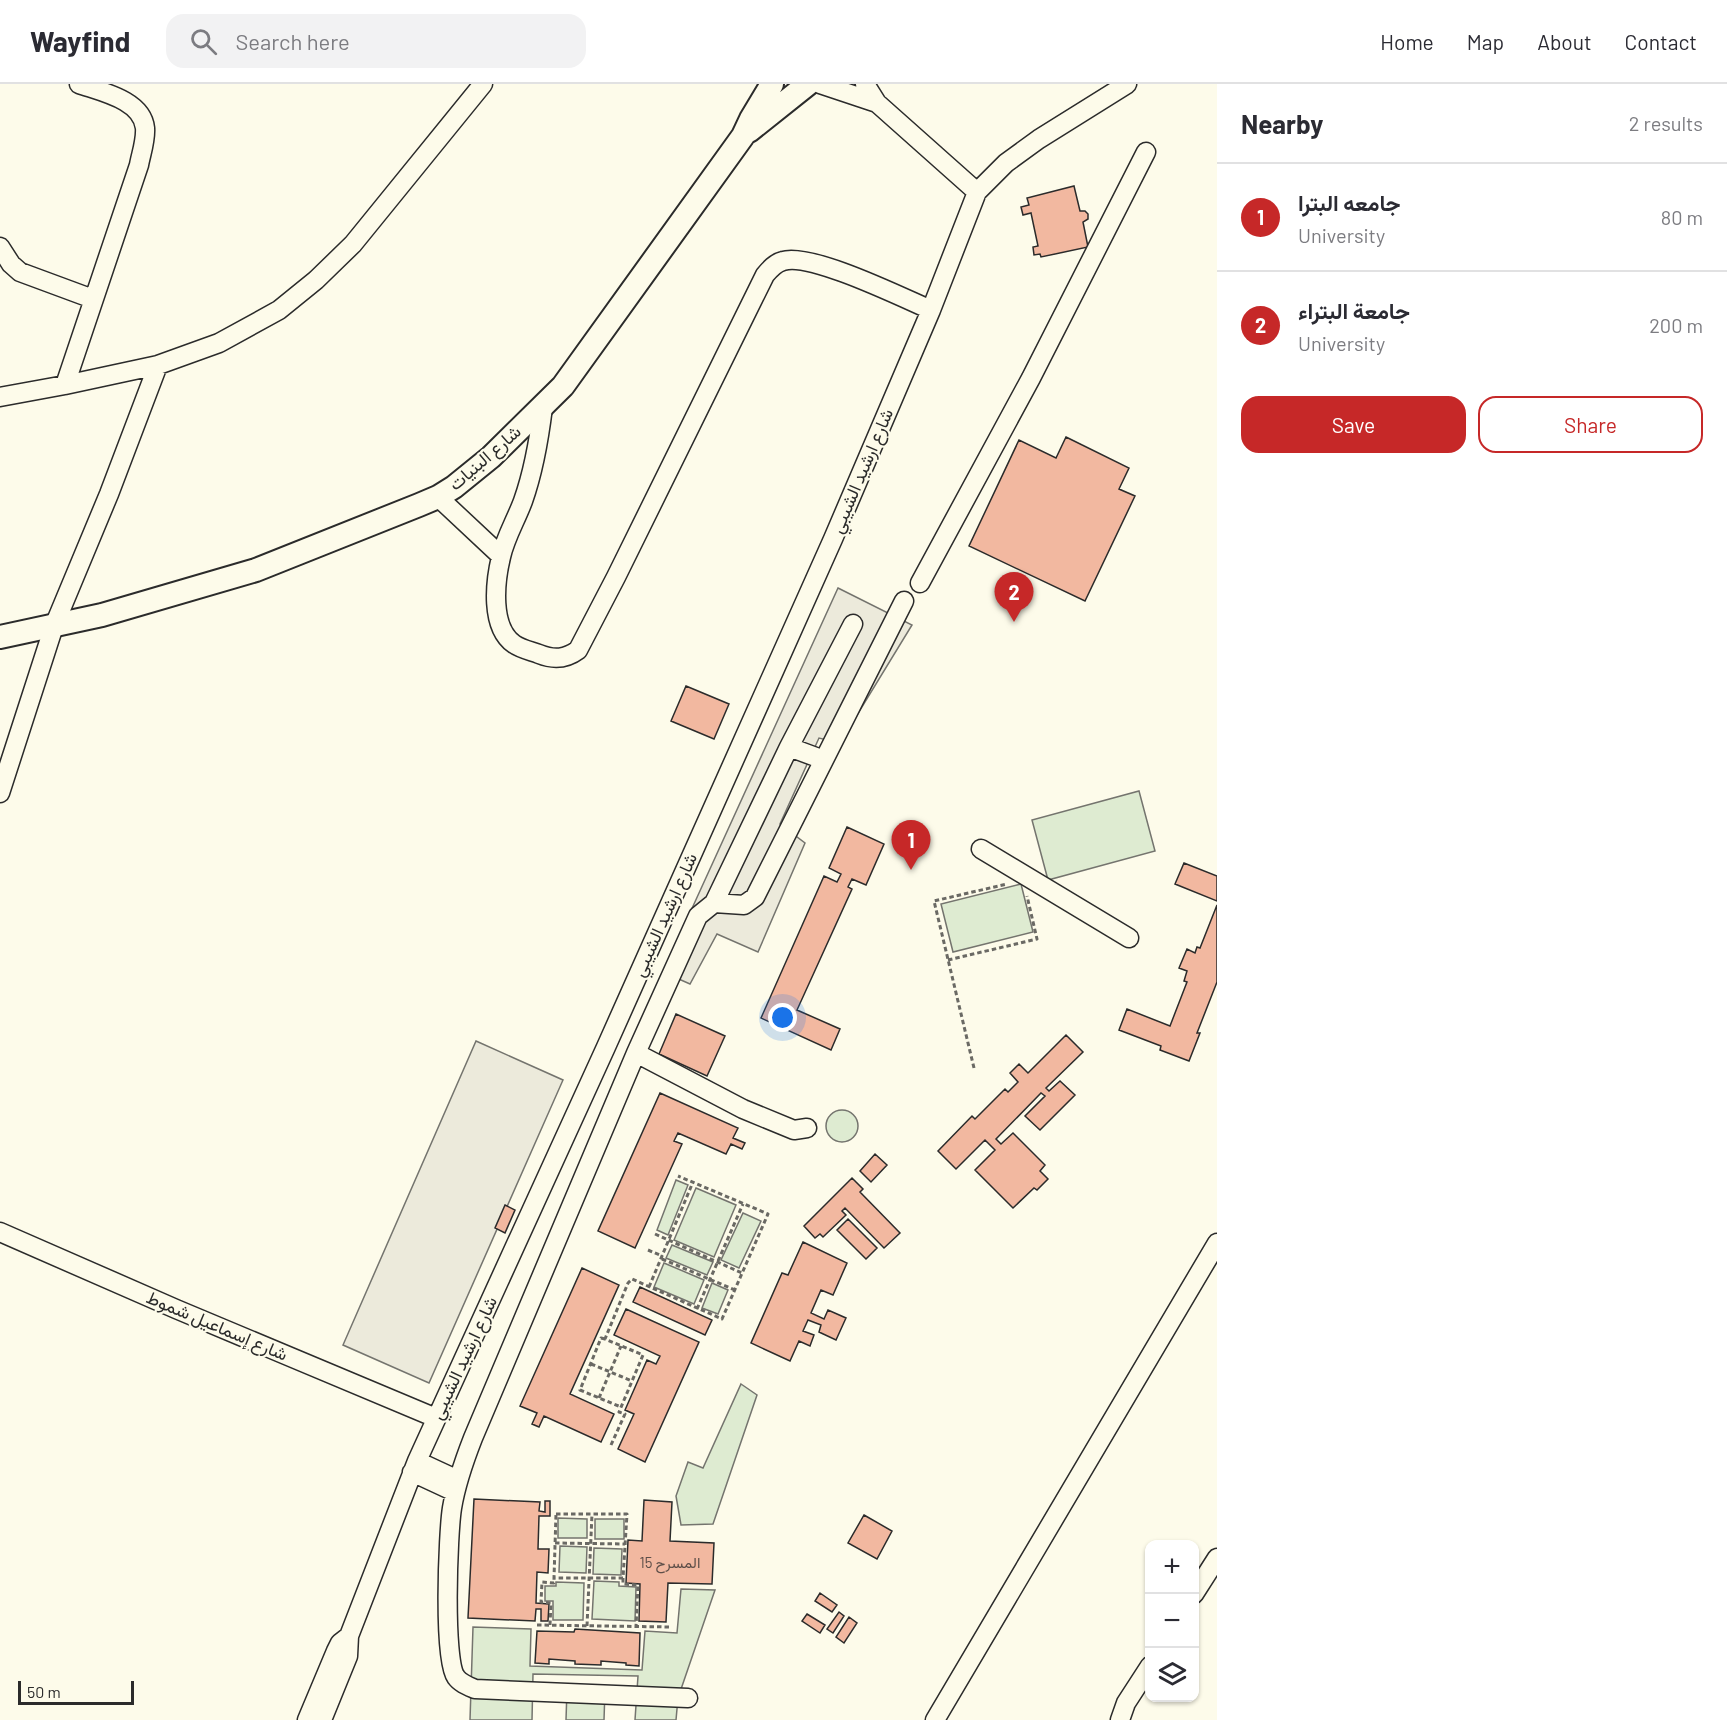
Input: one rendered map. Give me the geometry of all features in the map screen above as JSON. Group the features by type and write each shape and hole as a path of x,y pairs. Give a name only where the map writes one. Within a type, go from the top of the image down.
{"main road":[{"name":"شارع البنيات","path":"0,636 102,615 256,570 438,497 454,487 491,457 563,386 743,136 772,84"},
{"name":"شارع البنيات","path":"743,136 808,84"}],"street":[{"path":"65,385 139,165 145,130 143,118 135,108 120,99 79,84"},
{"path":"820,84 877,103"},
{"path":"865,84 877,103 977,192 1006,164 1039,139 1127,84"},
{"path":"0,397 158,365 219,344 279,310 316,280 353,244 473,87"},
{"path":"920,583 1031,378 1146,152"},
{"name":"شارع ارشيد الشيبي","path":"321,1720 348,1656 349,1636 415,1466 616,1025 833,539 932,310 977,192"},
{"path":"0,247 11,264 20,272 93,299"},
{"path":"543,407 539,443 532,472 501,556 496,595 497,609 500,626 515,645 549,658 561,658 578,650 765,275 772,266 784,260 805,261 840,271 932,310"},
{"path":"0,792 54,626 109,494 158,365"},
{"path":"438,497 501,556"},
{"path":"714,903 744,905 755,897 904,601"},
{"path":"688,1698 475,1689 460,1682 451,1666 448,1637 449,1537 457,1486 473,1438 636,1053 698,916 714,903 789,747 853,624"},
{"path":"789,747 824,760"},
{"path":"981,849 1130,938"},
{"path":"636,1053 743,1109 794,1130 807,1128"},
{"name":"شارع إسماعيل شموط","path":"0,1232 436,1418"},
{"path":"935,1720 1217,1243"},
{"path":"415,1466 457,1486"},
{"path":"1199,1586 1217,1558"},
{"name":"شارع ارشيد الشيبي","path":"307,1720 340,1643 349,1636"},
{"path":"1120,1720 1126,1703 1145,1672"}],"path":[{"path":"974,1068 934,901 1013,882"},
{"path":"948,960 1037,939 1026,890"},
{"path":"605,1339 628,1283 632,1279 722,1319 735,1290 768,1214 678,1176"},
{"path":"650,1287 693,1182"},
{"path":"697,1309 743,1204"},
{"path":"655,1234 742,1273"},
{"path":"648,1250 735,1290"},
{"path":"611,1445 625,1414 619,1412 643,1355 601,1338 580,1390 621,1407"},
{"path":"599,1398 621,1346"},
{"path":"591,1364 632,1381"},
{"path":"550,1625 551,1603 542,1602 542,1582 554,1583 556,1514 627,1514 623,1584 638,1585 636,1627"},
{"path":"587,1626 592,1514"},
{"path":"555,1543 625,1544"},
{"path":"554,1578 623,1578"},
{"path":"537,1625 670,1627"}],"green space":[{"path":"1139,791 1155,851 1048,880 1032,820"},
{"path":"1021,884 1033,932 953,952 941,904"},
{"path":"842,1110 854,1114 858,1126 854,1138 842,1142 830,1138 826,1126 830,1114"},
{"path":"676,1180 688,1185 668,1235 657,1230"},
{"path":"696,1188 736,1205 714,1257 674,1240"},
{"path":"743,1213 761,1221 739,1268 721,1260"},
{"path":"672,1245 713,1262 707,1275 666,1258"},
{"path":"664,1263 704,1280 694,1304 654,1287"},
{"path":"712,1283 728,1290 718,1314 702,1308"},
{"path":"741,1384 757,1395 713,1524 681,1525 676,1496 688,1462 703,1468"},
{"path":"558,1518 587,1519 587,1538 558,1538"},
{"path":"595,1519 624,1519 624,1539 595,1539"},
{"path":"560,1546 587,1547 586,1573 559,1572"},
{"path":"594,1548 622,1549 621,1575 593,1574"},
{"path":"594,1581 619,1582 619,1586 636,1587 635,1621 592,1619"},
{"path":"556,1582 584,1583 583,1620 553,1620 553,1601 545,1601 545,1586 556,1586"},
{"path":"681,1589 715,1590 678,1698 676,1720 635,1720 638,1676 533,1674 532,1720 470,1720 473,1627 531,1629 530,1666 642,1670 645,1631 677,1633"},
{"path":"567,1689 605,1690 604,1720 566,1720"}],"shaded area":[{"path":"838,588 912,625 840,743 819,738 780,824 805,843 758,952 717,934 690,984 663,972"},
{"path":"476,1041 563,1080 429,1383 343,1345"}],"building":[{"path":"1074,186 1080,211 1088,214 1088,219 1083,222 1088,247 1041,257 1040,254 1034,255 1033,247 1038,246 1031,213 1023,215 1021,207 1029,205 1027,198"},
{"path":"1066,437 1129,468 1119,489 1135,496 1085,601 969,546 1019,440 1056,458"},
{"path":"686,686 729,704 714,739 671,721"},
{"path":"847,827 884,844 866,885 852,879 848,887 852,889 797,1010 840,1029 831,1050 761,1018 824,876 837,882 841,874 829,868"},
{"path":"1184,863 1217,876 1217,901 1175,884"},
{"path":"1217,905 1217,982 1197,1033 1200,1033 1189,1061 1160,1050 1161,1046 1119,1030 1127,1009 1170,1026 1187,982 1184,981 1187,971 1179,968 1187,949 1195,953 1197,947 1200,948"},
{"path":"676,1014 725,1036 707,1076 659,1054"},
{"path":"1066,1035 1083,1052 1046,1088 1049,1091 1060,1081 1075,1095 1040,1130 1025,1116 1045,1096 1041,1093 996,1139 1001,1144 1013,1133 1045,1165 1040,1171 1048,1179 1037,1190 1034,1188 1013,1208 975,1170 995,1150 985,1140 956,1169 938,1151 972,1116 975,1119 1005,1089 1008,1092 1018,1082 1010,1073 1019,1064 1028,1073"},
{"path":"660,1093 738,1128 733,1138 745,1143 742,1149 731,1144 726,1154 678,1133 674,1141 682,1144 635,1248 598,1231"},
{"path":"875,1154 887,1165 871,1182 860,1171"},
{"path":"852,1178 863,1189 860,1192 900,1233 884,1248 845,1208 842,1211 846,1215 823,1237 820,1234 815,1238 804,1226"},
{"path":"505,1205 515,1210 505,1233 495,1228"},
{"path":"848,1219 877,1248 866,1259 837,1230"},
{"path":"803,1242 847,1263 833,1295 821,1290 811,1313 824,1319 828,1310 846,1318 836,1340 819,1332 821,1325 808,1320 803,1331 814,1335 810,1346 799,1341 790,1361 751,1343 782,1273 788,1275"},
{"path":"582,1268 619,1285 570,1394 614,1414 601,1442 544,1416 539,1427 532,1424 537,1413 520,1406"},
{"path":"640,1287 712,1320 705,1335 633,1302"},
{"path":"626,1309 699,1342 645,1462 618,1449 634,1414 625,1410 647,1360 656,1364 660,1356 614,1335"},
{"path":"474,1499 540,1502 539,1511 545,1512 545,1501 550,1501 550,1516 539,1516 538,1549 549,1549 548,1573 537,1572 536,1603 549,1604 548,1621 541,1621 541,1609 536,1609 535,1621 468,1618"},
{"path":"644,1500 672,1502 670,1541 714,1543 712,1584 668,1583 666,1622 639,1621 640,1584 626,1583 628,1540 642,1541"},
{"path":"864,1515 892,1531 877,1559 848,1543"},
{"path":"820,1593 837,1605 832,1612 815,1601"},
{"path":"839,1612 844,1616 833,1633 827,1629"},
{"path":"807,1614 825,1625 820,1633 802,1621"},
{"path":"849,1617 857,1623 844,1643 836,1637"},
{"path":"575,1629 640,1633 639,1666 601,1661 601,1665 575,1664 575,1661 549,1659 549,1664 535,1663 537,1631 574,1632"}],"place":[{"name":"جامعة البتراء","path":"1014,622"},
{"name":"جامعه البترا","path":"911,870"}]}
